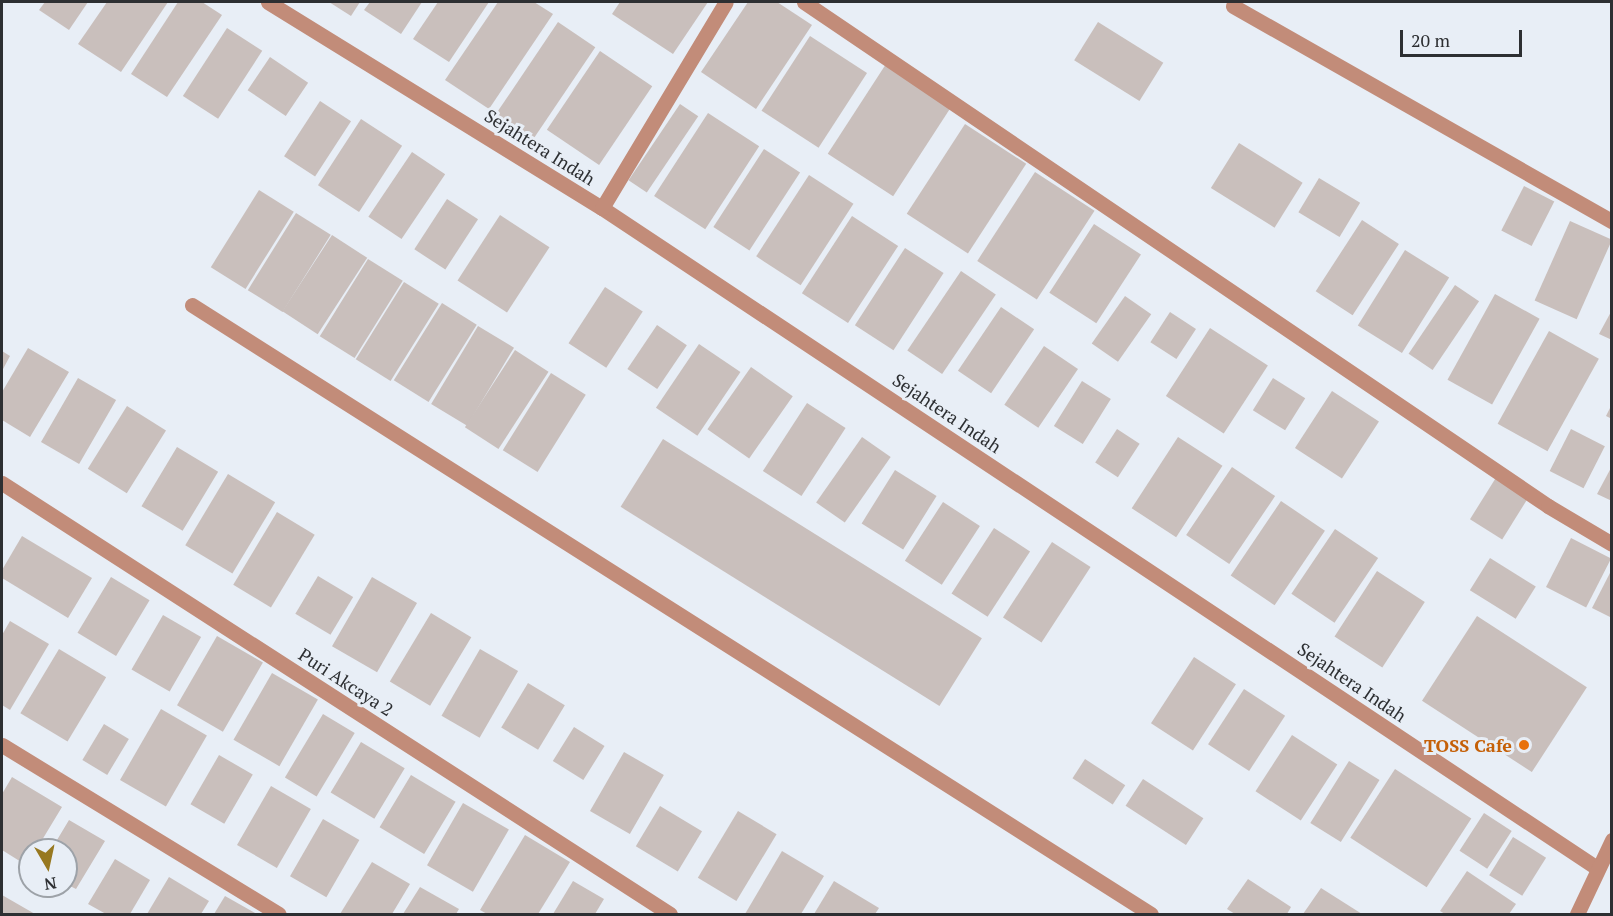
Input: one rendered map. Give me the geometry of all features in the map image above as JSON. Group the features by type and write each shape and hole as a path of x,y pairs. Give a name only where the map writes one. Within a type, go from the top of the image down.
{"street":[{"name":"Sejahtera Indah","path":"268,2 602,208 1597,868"},
{"path":"602,208 726,2"},
{"path":"804,2 1548,506 1611,544"},
{"path":"1233,6 1611,221"},
{"path":"192,305 1151,915"},
{"name":"Puri Akcaya 2","path":"2,483 670,915"},
{"path":"2,745 279,915"},
{"path":"1577,915 1611,840"}],"building":[{"path":"45,2 88,2 69,30 39,10"},
{"path":"107,2 168,2 121,72 78,44"},
{"path":"178,2 202,2 222,15 167,97 131,74"},
{"path":"329,2 360,2 351,16"},
{"path":"370,2 422,2 401,34 364,10"},
{"path":"438,2 489,2 449,62 413,39"},
{"path":"498,2 534,2 553,14 489,109 445,80"},
{"path":"620,2 708,2 673,54 612,14"},
{"path":"748,2 777,2 812,25 756,109 701,72"},
{"path":"558,22 595,47 533,140 495,115"},
{"path":"1098,22 1163,63 1139,101 1074,60"},
{"path":"227,28 262,51 218,119 183,96"},
{"path":"810,36 867,73 819,148 762,111"},
{"path":"600,51 652,86 599,165 547,130"},
{"path":"270,57 308,83 286,116 248,90"},
{"path":"886,64 951,106 893,196 828,154"},
{"path":"320,101 351,121 315,177 284,156"},
{"path":"680,104 698,116 647,193 629,180"},
{"path":"708,113 759,146 705,229 654,196"},
{"path":"361,119 402,146 359,212 318,185"},
{"path":"965,124 1026,164 968,253 907,214"},
{"path":"1239,143 1303,183 1275,228 1211,188"},
{"path":"764,149 800,172 749,250 713,227"},
{"path":"412,152 445,174 402,239 368,217"},
{"path":"1035,172 1095,211 1037,300 977,261"},
{"path":"809,175 853,204 801,285 756,256"},
{"path":"1319,178 1360,203 1340,237 1298,212"},
{"path":"1524,186 1554,201 1532,246 1501,231"},
{"path":"259,190 294,212 246,289 211,267"},
{"path":"447,199 478,219 445,269 414,249"},
{"path":"296,213 331,235 283,312 248,290"},
{"path":"500,215 549,247 507,313 458,280"},
{"path":"852,216 898,246 848,323 802,293"},
{"path":"1362,220 1399,244 1353,315 1316,291"},
{"path":"1570,221 1612,240 1577,319 1535,300"},
{"path":"1094,224 1141,254 1096,323 1049,293"},
{"path":"332,235 367,258 318,334 282,311"},
{"path":"905,248 944,273 893,350 855,325"},
{"path":"1405,250 1449,278 1402,353 1358,325"},
{"path":"368,259 403,281 355,358 320,336"},
{"path":"961,271 996,294 942,374 907,351"},
{"path":"404,282 439,304 391,381 356,359"},
{"path":"1455,285 1479,301 1433,370 1409,354"},
{"path":"605,287 643,312 606,368 569,343"},
{"path":"1495,294 1540,319 1492,404 1447,380"},
{"path":"1125,296 1151,314 1118,362 1092,344"},
{"path":"442,303 477,325 429,402 394,380"},
{"path":"1001,307 1034,329 991,393 958,371"},
{"path":"1612,310 1612,340 1599,334"},
{"path":"1170,312 1196,329 1176,359 1150,342"},
{"path":"657,325 687,345 657,389 627,369"},
{"path":"478,326 514,348 467,426 431,404"},
{"path":"1210,328 1268,366 1224,434 1166,396"},
{"path":"1549,331 1599,359 1547,451 1498,424"},
{"path":"699,344 740,372 697,436 656,408"},
{"path":"1044,346 1078,369 1038,428 1004,405"},
{"path":"28,348 69,372 30,437 2,420 2,392"},
{"path":"515,350 549,372 498,449 465,427"},
{"path":"2,351 10,356 2,371"},
{"path":"751,367 793,396 749,459 707,429"},
{"path":"551,373 586,395 538,472 503,450"},
{"path":"78,378 116,400 79,464 41,442"},
{"path":"1273,378 1305,398 1285,430 1253,410"},
{"path":"1082,381 1111,399 1083,444 1054,426"},
{"path":"1332,391 1379,421 1342,479 1295,448"},
{"path":"807,403 846,428 801,496 763,471"},
{"path":"1612,404 1612,419 1606,416"},
{"path":"127,406 166,430 127,493 88,469"},
{"path":"1117,429 1140,444 1118,477 1095,463"},
{"path":"1571,429 1605,446 1584,488 1550,471"},
{"path":"862,437 891,457 845,523 816,503"},
{"path":"1178,437 1222,466 1176,537 1132,508"},
{"path":"663,439 982,638 939,706 621,507"},
{"path":"177,447 218,472 183,531 141,506"},
{"path":"1612,466 1612,501 1597,494"},
{"path":"1232,467 1275,496 1229,564 1186,535"},
{"path":"895,470 937,496 903,549 862,523"},
{"path":"228,474 275,502 232,573 185,545"},
{"path":"1497,476 1529,496 1502,539 1470,519"},
{"path":"1281,501 1325,531 1275,605 1231,576"},
{"path":"943,502 980,526 942,585 905,561"},
{"path":"277,512 315,535 271,608 233,585"},
{"path":"994,528 1030,551 988,617 952,593"},
{"path":"1335,529 1378,558 1334,623 1291,594"},
{"path":"22,536 92,578 68,618 2,578 2,570"},
{"path":"1571,538 1611,558 1586,607 1546,587"},
{"path":"1052,542 1091,567 1042,643 1003,617"},
{"path":"1490,558 1536,587 1516,619 1470,590"},
{"path":"1612,569 1612,618 1592,608"},
{"path":"1377,571 1425,602 1382,667 1335,636"},
{"path":"318,576 353,597 330,635 295,614"},
{"path":"111,577 150,600 116,656 78,633"},
{"path":"372,577 417,603 377,672 332,646"},
{"path":"431,613 471,637 430,706 390,682"},
{"path":"163,615 201,637 170,692 131,670"},
{"path":"1477,616 1587,687 1532,772 1422,701"},
{"path":"10,621 49,644 10,710 2,705 2,635"},
{"path":"217,636 263,662 223,732 177,705"},
{"path":"59,649 106,677 68,742 20,713"},
{"path":"480,649 518,671 480,738 442,716"},
{"path":"1194,657 1236,684 1193,750 1151,723"},
{"path":"272,673 318,700 279,766 234,740"},
{"path":"528,683 565,705 538,750 501,728"},
{"path":"1244,689 1285,716 1249,771 1208,744"},
{"path":"161,709 207,736 166,807 120,780"},
{"path":"323,714 355,733 317,796 285,777"},
{"path":"104,724 129,739 107,775 82,760"},
{"path":"574,727 605,746 583,780 553,761"},
{"path":"1292,735 1337,764 1301,821 1256,791"},
{"path":"361,742 405,768 374,819 331,793"},
{"path":"624,752 664,775 630,834 590,811"},
{"path":"219,755 253,774 224,824 190,804"},
{"path":"1085,759 1125,785 1113,804 1072,778"},
{"path":"1349,761 1380,780 1341,842 1310,823"},
{"path":"1395,769 1471,819 1427,887 1350,838"},
{"path":"411,775 456,802 424,854 380,827"},
{"path":"12,777 62,807 43,838 18,838 18,860 2,850 2,794"},
{"path":"1143,779 1203,818 1186,845 1126,806"},
{"path":"271,786 311,809 277,868 237,845"},
{"path":"463,803 509,829 473,892 427,865"},
{"path":"660,806 702,831 678,872 636,846"},
{"path":"738,811 777,834 736,901 698,878"},
{"path":"1484,813 1512,831 1487,869 1459,851"},
{"path":"323,819 359,840 326,897 290,876"},
{"path":"69,820 105,841 78,886 78,838 58,838"},
{"path":"525,835 570,862 538,914 487,914 480,910"},
{"path":"1513,837 1546,858 1522,896 1489,875"},
{"path":"782,851 824,876 801,914 745,914"},
{"path":"115,859 150,880 130,914 106,914 88,904"},
{"path":"372,862 410,884 392,914 340,914"},
{"path":"1467,871 1516,904 1509,914 1445,914 1440,911"},
{"path":"169,877 209,901 201,914 147,914"},
{"path":"1248,879 1291,907 1287,914 1235,914 1227,909"},
{"path":"573,881 604,899 595,914 553,914"},
{"path":"834,881 879,908 875,914 814,914"},
{"path":"420,887 459,909 456,914 403,914"},
{"path":"1321,888 1362,914 1303,914"},
{"path":"2,895 35,914 2,914"},
{"path":"225,896 257,914 214,914"}],"place":[{"name":"TOSS Cafe","path":"1524,745"}]}
